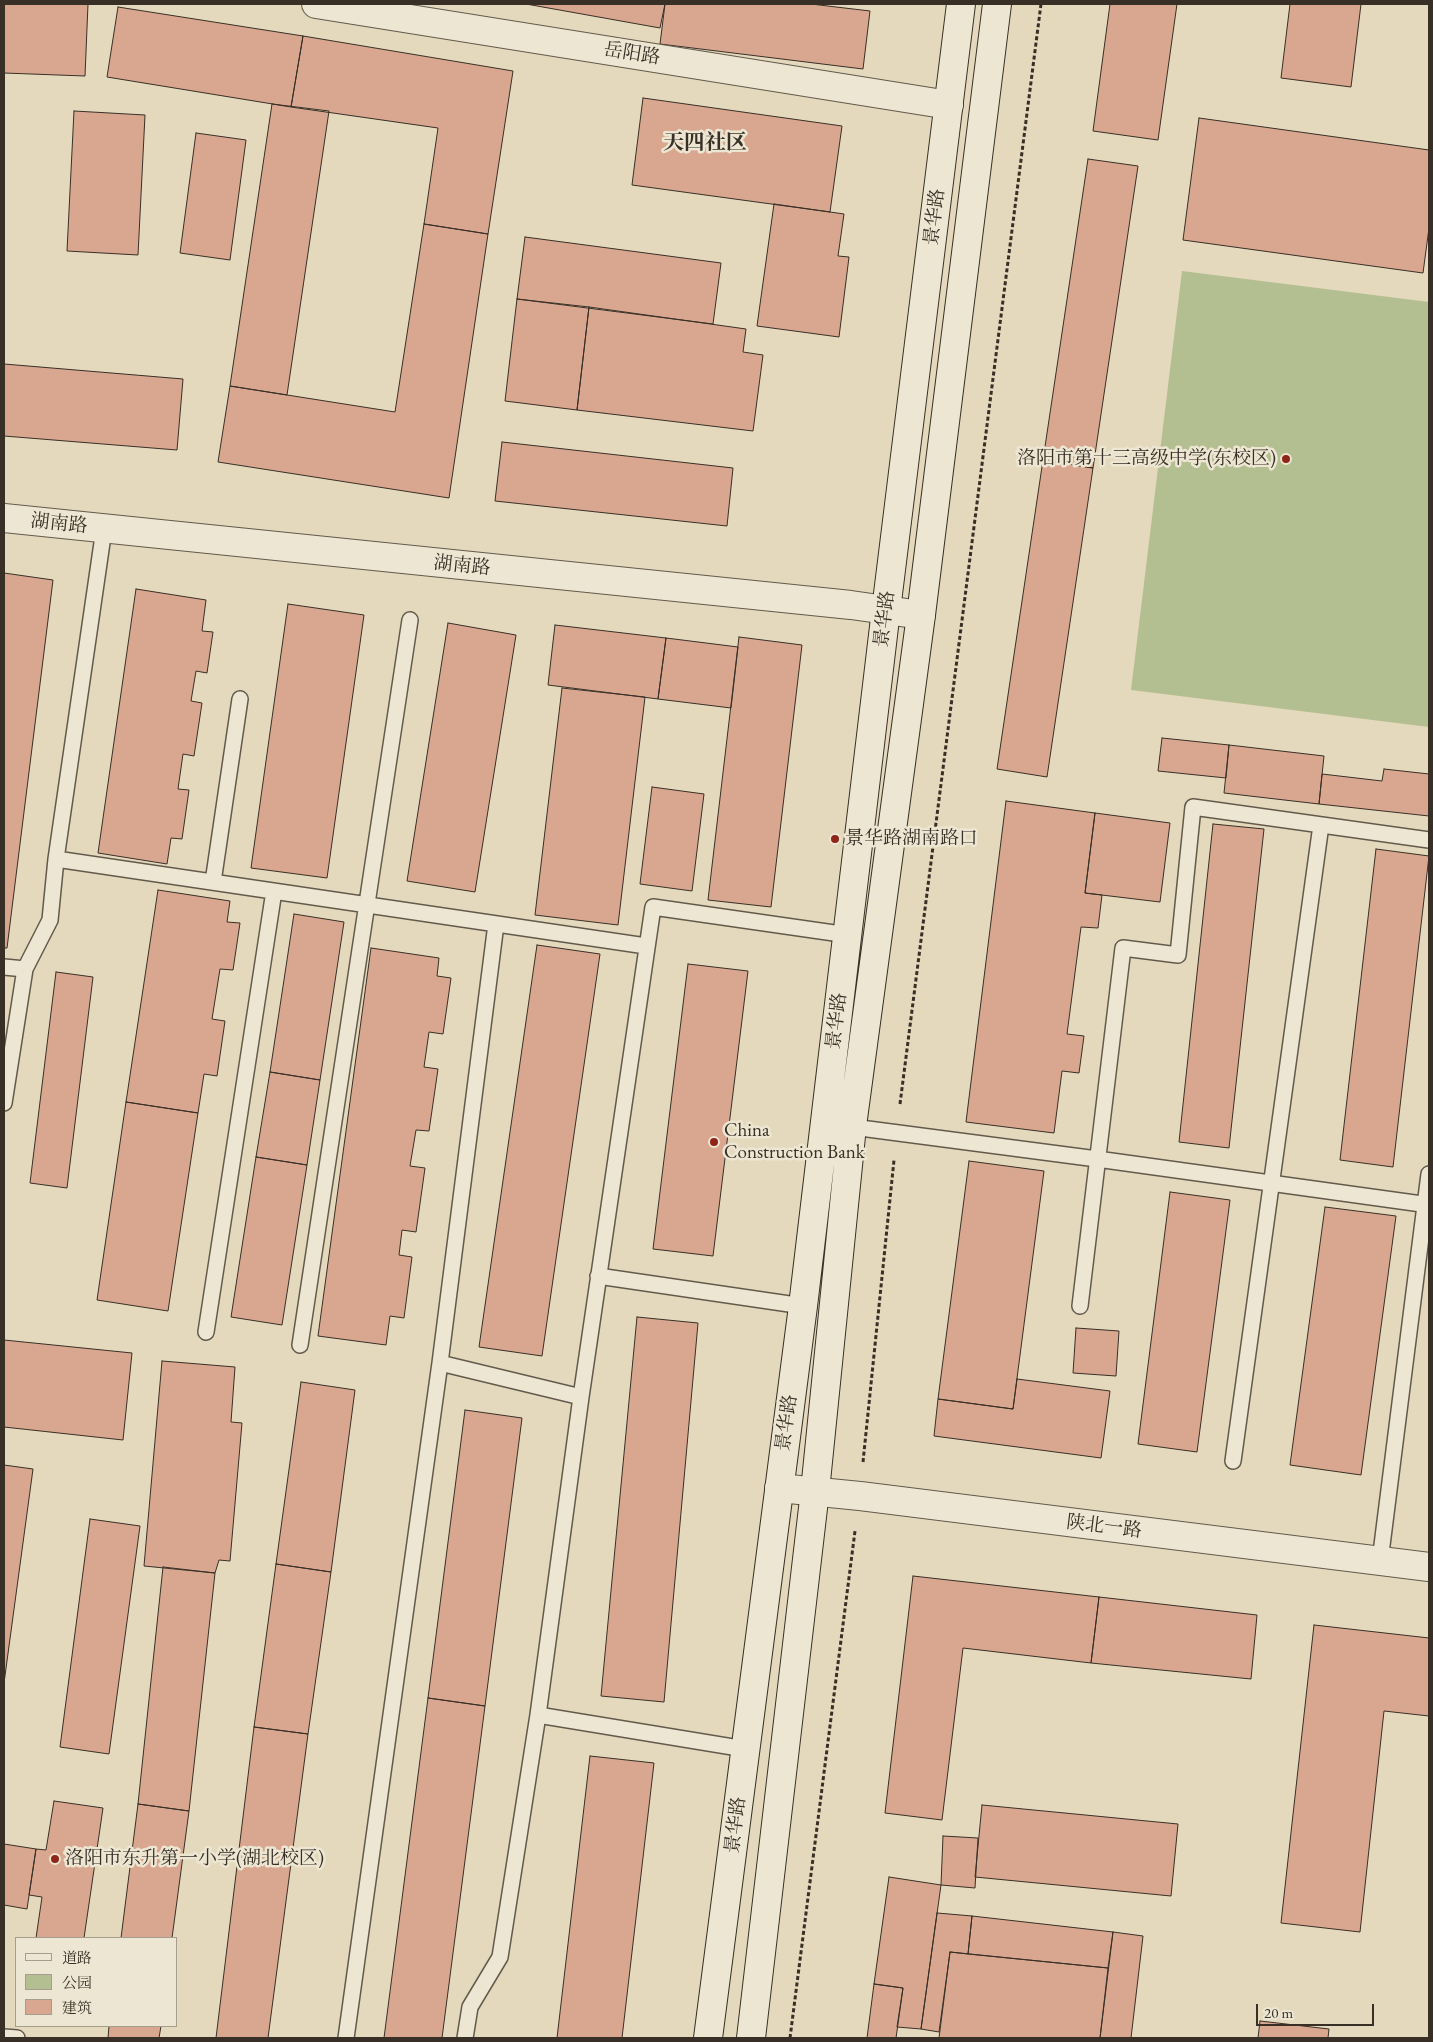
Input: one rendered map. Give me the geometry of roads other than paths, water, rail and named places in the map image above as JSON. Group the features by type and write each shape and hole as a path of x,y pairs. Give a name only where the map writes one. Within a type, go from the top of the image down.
{"main road":[{"name":"岳阳路","path":"316,4 949,105"},
{"name":"景华路","path":"708,2038 803,1306 961,4"},
{"name":"景华路","path":"751,2038 814,1491 852,1126 921,614 997,4"},
{"name":"湖南路","path":"4,518 921,614"},
{"name":"陕北一路","path":"779,1488 860,1496 1380,1562 1429,1566"}],"lane":[{"path":"4,1103 25,970 50,920 56,859 104,529"},
{"path":"300,1345 410,620"},
{"path":"212,882 240,699"},
{"path":"1080,1306 1123,948 1178,955 1193,807 1429,840"},
{"path":"1233,1461 1321,825"},
{"path":"56,859 646,946"},
{"path":"206,1332 274,891"},
{"path":"465,2038 470,2007 500,1957 538,1715 598,1276 653,907 848,936"},
{"path":"346,2038 440,1363 496,924"},
{"path":"4,967 25,970"},
{"path":"824,1125 852,1126 1427,1205"},
{"path":"1380,1562 1427,1205 1429,1174"},
{"path":"598,1276 803,1306"},
{"path":"440,1363 581,1397"},
{"path":"538,1715 745,1750"},
{"path":"4,2037 17,2038"}],"place":[{"name":"洛阳市第十三高级中学(东校区)","path":"1286,459"},
{"name":"景华路湖南路口","path":"835,839"},
{"name":"China Construction Bank","path":"714,1142"},
{"name":"洛阳市东升第一小学(湖北校区)","path":"55,1859"}],"district":[{"name":"天四社区","path":"705,143"}]}
